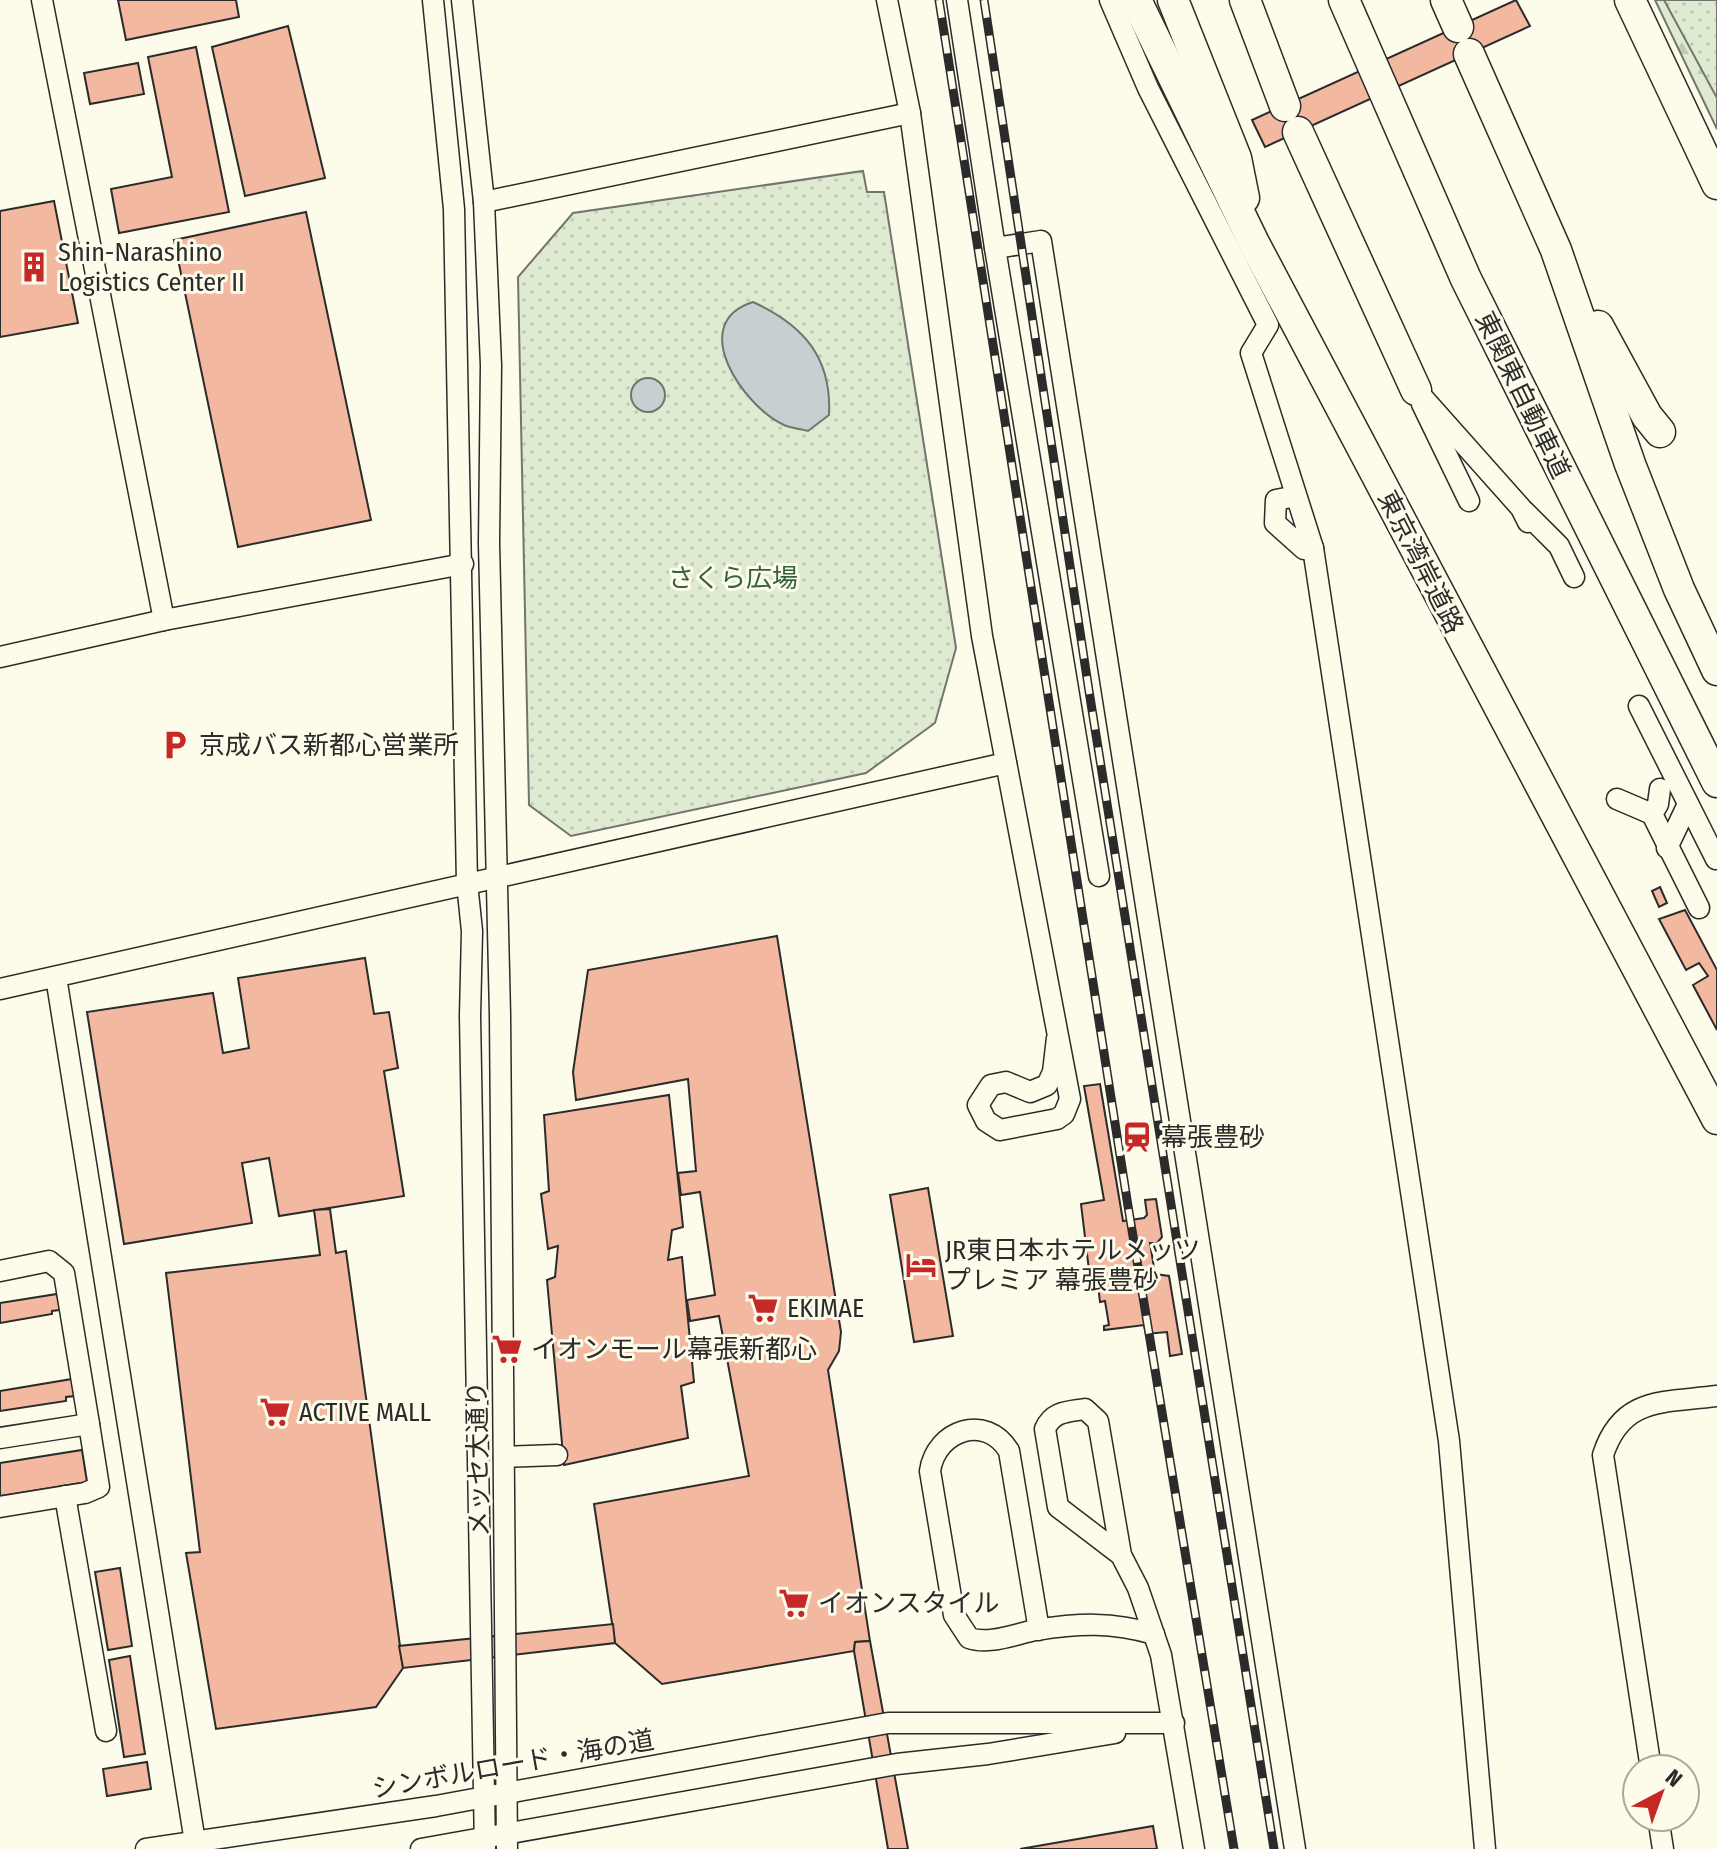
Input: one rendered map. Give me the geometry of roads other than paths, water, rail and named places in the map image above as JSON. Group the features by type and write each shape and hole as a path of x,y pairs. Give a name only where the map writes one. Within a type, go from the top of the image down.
{"highway":[{"name":"東京湾岸道路","path":"1136,0 1254,243 1717,1119"},
{"path":"1173,0 1236,158 1254,243"},
{"path":"1245,0 1292,119 1416,390"},
{"name":"東関東自動車道","path":"1344,0 1466,279 1717,782"},
{"path":"1630,0 1717,184"},
{"path":"1458,27 1556,250 1630,464 1679,589 1717,670"},
{"path":"1556,250 1647,416 1660,432"}],"street":[{"path":"42,0 164,620"},
{"name":"メッセ大通り","path":"433,0 454,209 467,883 472,931 470,1016 485,1844"},
{"name":"メッセ大通り","path":"462,0 484,202 491,365 489,543 507,1842"},
{"path":"887,0 910,113 964,519 1006,763 1070,1099 1064,1114 1000,1130 986,1121 978,1105 991,1085 1006,1082 1030,1092 1047,1085 1053,1072 1057,1038"},
{"path":"957,0 995,248 1070,681 1099,876"},
{"path":"1110,0 1148,88 1268,325 1251,353 1313,548 1449,1441 1485,1849"},
{"path":"484,202 910,113"},
{"path":"995,248 1041,241 1295,1849"},
{"path":"1416,390 1435,437 1469,501"},
{"path":"1416,390 1525,515 1559,546 1574,577"},
{"path":"1296,496 1276,500 1275,523 1304,549 1313,548"},
{"path":"0,657 164,620 463,564"},
{"path":"1639,706 1716,859"},
{"path":"0,989 1006,763"},
{"path":"1652,814 1658,804 1660,789"},
{"path":"1617,799 1652,814 1699,908"},
{"path":"1667,848 1688,804"},
{"path":"56,977 195,1842"},
{"path":"0,1271 49,1261 64,1273 99,1487 0,1507"},
{"path":"1649,1753 1603,1455 1617,1423 1628,1413 1643,1406 1717,1396"},
{"path":"1121,1555 1058,1507 1045,1429 1049,1420 1059,1413 1085,1409 1098,1421 1121,1555 1138,1588 1154,1634 1174,1723 1194,1849"},
{"path":"0,1438 89,1424"},
{"path":"1039,1630 1009,1451 992,1433 978,1430 952,1435 935,1450 930,1471 954,1615 960,1630 978,1642 1039,1630 1115,1623 1154,1634"},
{"path":"504,1457 557,1455"},
{"path":"65,1496 106,1731"},
{"name":"シンボルロード・海の道","path":"146,1849 484,1796 888,1723 1174,1723"},
{"path":"421,1849 507,1842 897,1764 988,1754 1174,1723"}],"railway":[{"path":"939,0 1128,1206 1234,1849"},
{"path":"984,0 1089,691 1274,1849"}],"place":[{"name":"Shin-Narashino Logistics Center II","path":"34,267"},
{"name":"京成バス新都心営業所","path":"175,745"},
{"name":"幕張豊砂","path":"1137,1137"},
{"name":"JR東日本ホテルメッツ プレミア 幕張豊砂","path":"921,1265"},
{"name":"EKIMAE","path":"763,1308"},
{"name":"イオンモール幕張新都心","path":"507,1349"},
{"name":"ACTIVE MALL","path":"275,1412"},
{"name":"イオンスタイル","path":"794,1603"}],"park label":[{"name":"さくら広場","path":"733,578"}]}
